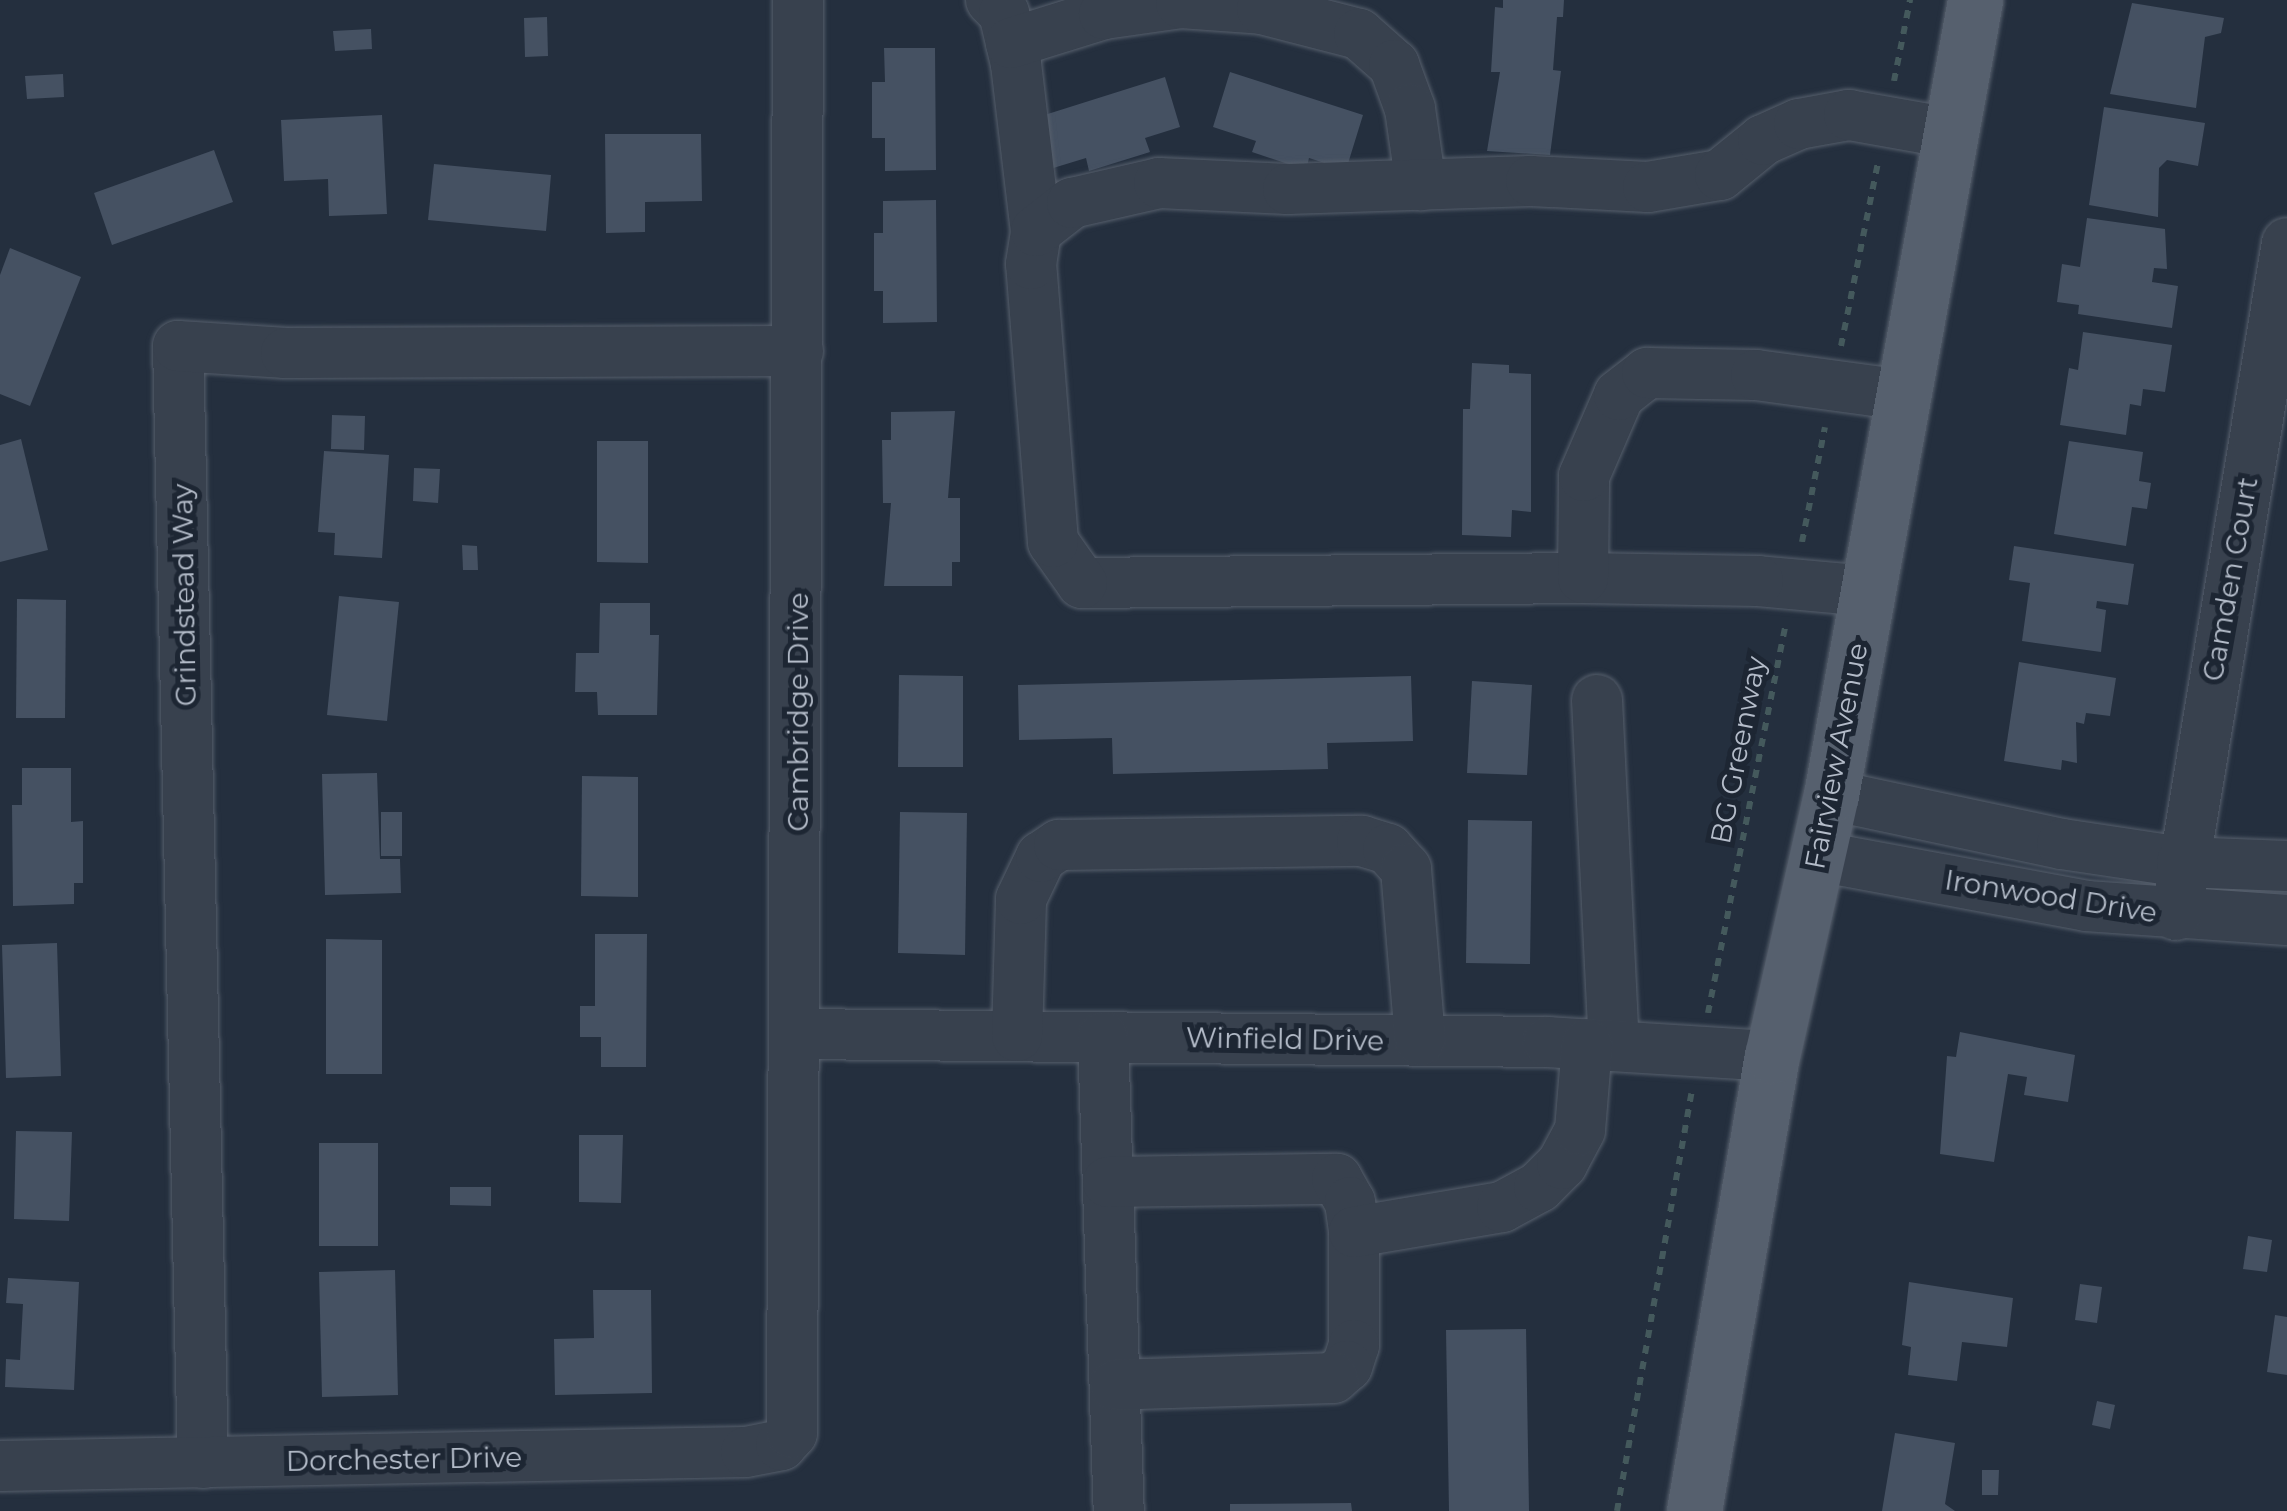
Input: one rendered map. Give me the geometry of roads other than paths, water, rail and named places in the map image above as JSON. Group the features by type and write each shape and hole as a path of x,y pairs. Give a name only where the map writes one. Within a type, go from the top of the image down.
{"main road":[{"name":"Fairview Avenue","path":"1694,1511 1772,1056 1831,795 1976,0"}],"street":[{"name":"Cambridge Drive","path":"794,1425 798,0"},
{"path":"1422,185 1410,109 1394,65 1359,34 1262,10 1181,3 1001,22 1036,230 1031,264 1053,542 1082,583 1583,578 1794,584 1868,591"},
{"path":"1036,230 1072,203 1159,184 1422,185 1531,181 1648,187 1720,175 1763,140 1800,124 1849,116 1951,133"},
{"name":"Camden Court","path":"2176,915 2287,243"},
{"name":"Grindstead Way","path":"203,1463 178,346 286,353 798,352"},
{"path":"1583,578 1584,476 1619,394 1646,373 1676,369 1904,395"},
{"path":"1354,1232 1502,1208 1539,1187 1562,1164 1580,1130 1601,1045 1596,700"},
{"name":"Ironwood Drive","path":"1831,795 2182,862 2287,866"},
{"path":"1017,1036 1022,899 1041,857 1059,845 1362,841 1388,848 1406,870 1420,1040"},
{"name":"Ironwood Drive","path":"1817,856 2086,906 2287,920"},
{"name":"Winfield Drive","path":"798,1034 1420,1040 1601,1045 1772,1056"},
{"path":"1103,1038 1119,1511"},
{"path":"1108,1182 1337,1179 1350,1202 1354,1232 1354,1345 1347,1366 1333,1378 1115,1385"},
{"name":"Dorchester Drive","path":"0,1466 746,1452 782,1445 794,1425"}]}
